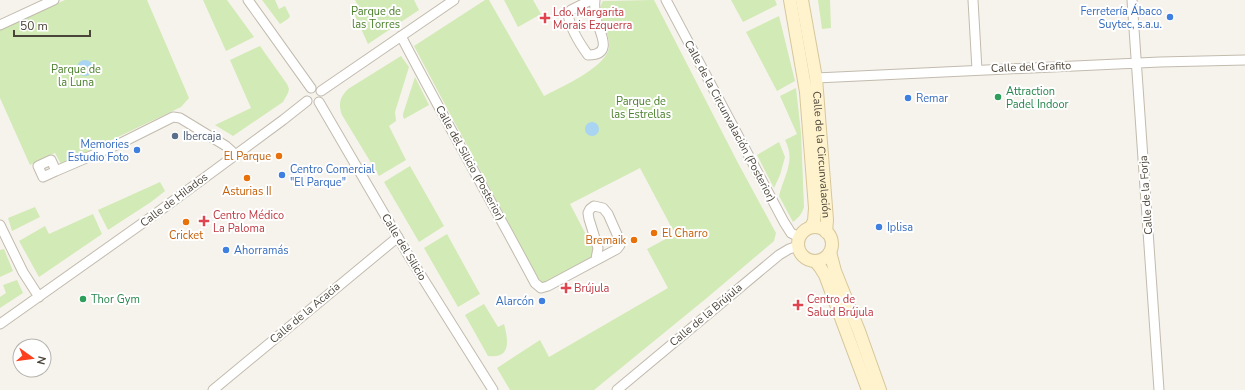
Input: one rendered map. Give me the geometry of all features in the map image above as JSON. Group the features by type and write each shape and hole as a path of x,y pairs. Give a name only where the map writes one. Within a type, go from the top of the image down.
{"street":[{"path":"0,25 54,0"},
{"path":"248,0 311,88"},
{"path":"321,91 454,0"},
{"path":"591,0 571,10 568,14 569,21 588,55 594,55 600,52 604,45 596,20 594,9 595,0"},
{"name":"Calle de la Circunvalación (Posterior)","path":"666,0 784,222 799,242"},
{"name":"Calle de la Circunvalación","path":"790,0 810,79 806,92 815,208 812,228"},
{"name":"Calle de la Circunvalación","path":"802,0 827,220 826,232"},
{"path":"973,0 977,70"},
{"name":"Calle de la Forja","path":"1132,0 1159,390"},
{"name":"Calle del Silicio (Posterior)","path":"401,36 535,283 541,288 548,286 596,259"},
{"name":"Calle del Grafito","path":"810,79 1137,63 1245,60"},
{"path":"311,88 318,88 321,91 322,95 319,102 315,104 307,101 307,91 311,88"},
{"name":"Calle de Hilados","path":"0,324 125,237 307,101"},
{"name":"Calle del Silicio","path":"319,102 443,312 493,390"},
{"path":"56,171 121,143 173,117 180,118 226,146 236,155"},
{"path":"594,206 604,208 620,241 620,245 617,249 596,259 598,248 588,219 588,213 594,206"},
{"path":"0,226 3,241 39,297"},
{"path":"830,252 823,259 815,261 805,258 800,251 799,242 804,231 812,228 819,228 829,235 832,242 830,252 835,271 859,331 880,390"},
{"name":"Calle de la Acacia","path":"213,390 398,237"},
{"name":"Calle de la Brújula","path":"617,390 748,280 779,255 799,242"},
{"path":"815,261 824,275 868,390"}],"green space":[{"name":"Parque de la Luna","path":"65,0 147,0 189,98 181,107 61,164 55,153 30,165 0,98 0,30"},
{"path":"203,0 227,0 254,37 226,51"},
{"path":"262,0 275,0 279,9 285,6 290,16 280,24"},
{"name":"Parque de las Torres","path":"355,0 414,0 419,10 368,44 353,11 359,8"},
{"name":"Parque de las Estrellas","path":"485,0 489,0 544,96 591,70 600,63 606,55 609,48 609,43 600,14 600,8 603,1 654,0 776,233 774,241 594,390 510,390 497,368 540,340 549,357 668,288 647,249 675,234 640,168 570,204 593,248 594,256 547,283 542,283 539,280 414,46"},
{"path":"504,0 533,0 541,14 518,27"},
{"path":"731,0 775,0 777,5 743,22"},
{"path":"818,0 830,0 831,28 822,29"},
{"path":"779,16 795,81 777,91 746,32"},
{"path":"260,46 287,84 289,89 288,93 283,102 233,136 215,125 251,108 230,60"},
{"path":"401,56 409,67 395,112 396,121 389,126 406,160 379,176 342,115 340,101 348,89"},
{"path":"415,77 429,105 404,119 403,114"},
{"path":"796,88 801,133 804,207 800,215 793,222 779,196 789,161 788,148 785,140 797,134 780,96"},
{"path":"779,142 785,157 780,175 774,188 757,155"},
{"path":"410,166 444,226 419,242 384,182"},
{"path":"160,182 165,191 108,230 98,210"},
{"path":"35,207 40,217 12,231 8,218"},
{"path":"93,214 102,234 39,277 19,241 45,226 49,234"},
{"path":"447,234 480,294 458,307 424,248"},
{"path":"4,249 13,271 0,277 0,250"},
{"path":"17,280 23,293 0,308 0,297 6,293 3,285"},
{"path":"484,304 498,327 504,324 507,336 505,351 496,356 488,356 465,315"}],"water":[{"path":"82,60 88,60 93,65 91,74 88,76 82,76 77,71 77,65"},
{"path":"589,122 595,122 599,126 599,132 595,136 589,136 585,132 585,126"}],"place":[{"name":"Ferretería Ábaco Suytec, s.a.u.","path":"1170,17"},
{"name":"Ldo. Margarita Morais Ezquerra","path":"545,18"},
{"name":"Attraction Padel Indoor","path":"998,97"},
{"name":"Remar","path":"908,98"},
{"name":"Ibercaja","path":"175,136"},
{"name":"Memories Estudio Foto","path":"137,150"},
{"name":"El Parque","path":"279,156"},
{"name":"Centro Comercial \"El Parque\"","path":"282,175"},
{"name":"Asturias II","path":"247,178"},
{"name":"Centro Médico La Paloma","path":"204,221"},
{"name":"Cricket","path":"186,222"},
{"name":"Iplisa","path":"879,227"},
{"name":"El Charro","path":"654,233"},
{"name":"Bremaik","path":"634,240"},
{"name":"Ahorramás","path":"226,250"},
{"name":"Brújula","path":"566,288"},
{"name":"Thor Gym","path":"83,299"},
{"name":"Alarcón","path":"542,301"},
{"name":"Centro de Salud Brújula","path":"798,305"}]}
